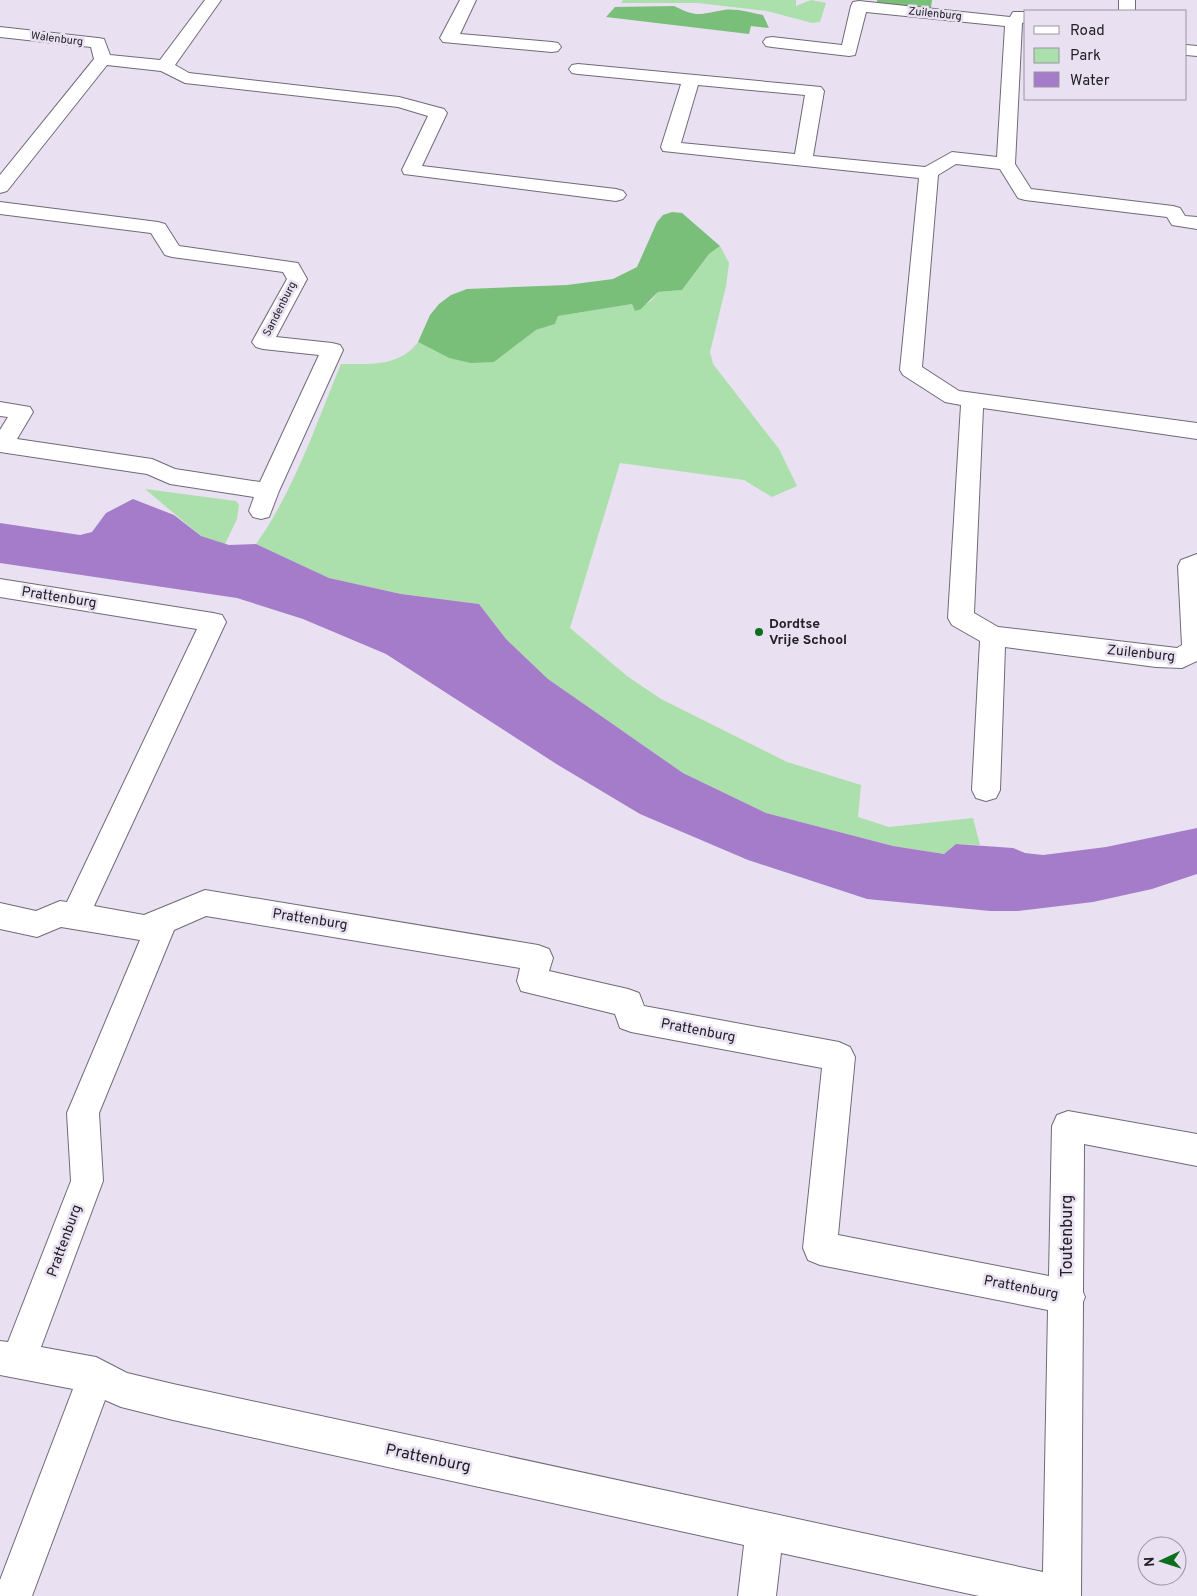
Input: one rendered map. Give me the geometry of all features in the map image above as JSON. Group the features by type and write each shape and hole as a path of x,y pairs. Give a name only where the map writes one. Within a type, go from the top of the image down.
{"street":[{"path":"165,66 213,0"},
{"path":"468,0 449,38 552,47"},
{"name":"Zuilenburg","path":"772,42 849,51 859,6 1020,20 1006,164"},
{"name":"Walenburg","path":"0,32 98,43 103,59"},
{"path":"0,187 103,59 165,66 185,78 399,102 438,113 411,170 616,195"},
{"path":"578,69 815,91 803,159"},
{"path":"691,79 670,147 929,173 952,158 1006,164 1025,194 1173,212 1179,221 1197,224"},
{"path":"929,173 911,370 953,397 1197,431"},
{"name":"Sandenburg","path":"0,208 158,228 172,251 291,267 297,279 263,342 332,350 264,501 170,476 152,467 2,445 22,412 0,409"},
{"name":"Zuilenburg","path":"972,401 961,618 993,636 1156,657 1182,658 1196,649 1190,566 1197,563"},
{"name":"Prattenburg","path":"0,588 213,622 75,916"},
{"path":"986,790 993,636"},
{"name":"Prattenburg","path":"0,916 37,924 60,914 144,928 205,903 538,958 532,981 628,1003 631,1018 839,1057 820,1248 1068,1297"},
{"name":"Prattenburg","path":"163,921 83,1113 87,1181 53,1275 9,1359 96,1375 121,1389 173,1402 764,1532 1062,1595"},
{"name":"Toutenburg","path":"1062,1595 1068,1297 1068,1126 1197,1150"},
{"path":"13,1596 96,1375"},
{"path":"757,1596 764,1532"}],"green space":[{"path":"623,0 796,0 796,6 811,0 826,3 820,22 812,23 767,11 698,3 621,3"},
{"path":"877,0 932,0 931,8 877,3"},
{"path":"674,6 694,14 738,10 763,15 769,28 751,26 749,34 606,17 615,7"},
{"path":"672,212 682,213 720,246 709,254 682,290 658,292 641,309 635,311 632,304 558,316 555,324 536,330 494,362 471,363 449,358 418,342 430,315 439,304 451,295 467,289 567,285 613,279 637,267 657,222 663,215"},
{"path":"720,246 729,263 726,286 710,352 713,364 779,449 797,486 772,497 744,480 620,463 570,628 627,676 661,699 787,762 861,785 858,817 889,827 973,818 980,845 956,844 944,854 893,846 766,813 683,773 548,679 506,639 479,604 401,594 329,578 256,544 270,524 293,480 341,364 373,364 393,360 411,350 418,342 449,358 494,362 536,330 555,324 558,316 632,304 635,311 651,301 658,292 682,290 709,254"},
{"path":"145,489 236,501 239,505 237,519 225,544 201,536"}],"water":[{"path":"133,499 174,515 201,536 229,545 256,544 329,578 401,594 479,604 506,639 548,679 683,773 766,813 893,846 944,854 956,844 1013,848 1025,853 1043,855 1106,847 1197,828 1197,874 1152,889 1093,902 1018,911 990,911 867,899 748,860 640,814 558,765 386,654 303,619 237,598 0,563 0,523 80,535 92,532 106,513"}],"place":[{"name":"Dordtse Vrije School","path":"759,632"}]}
